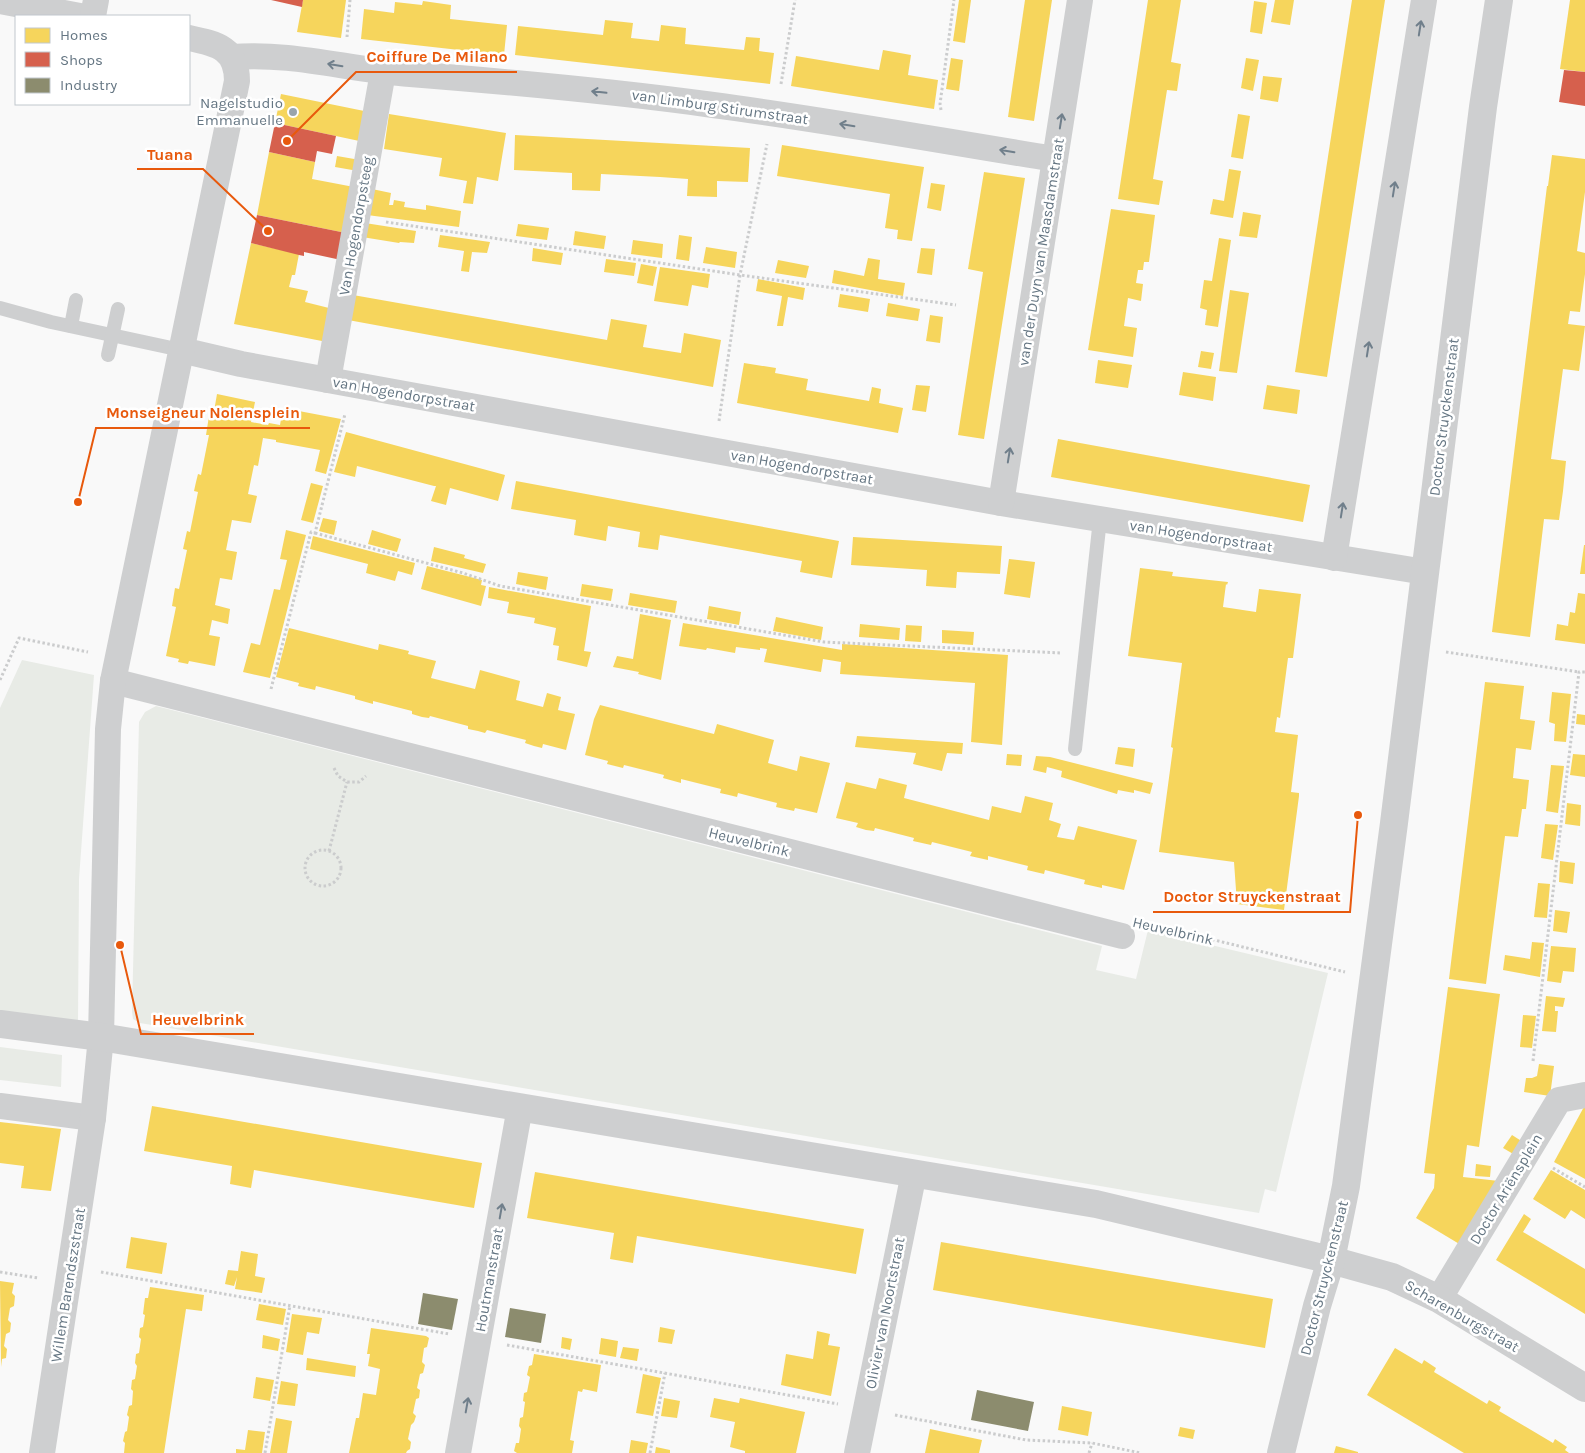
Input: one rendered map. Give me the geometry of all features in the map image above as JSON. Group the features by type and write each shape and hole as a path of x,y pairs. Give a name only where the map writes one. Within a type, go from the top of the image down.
{"street":[{"path":"93,15 96,0"},
{"name":"van der Duyn van Maasdamstraat","path":"1002,503 1080,0"},
{"path":"1334,558 1424,0"},
{"name":"Doctor Struyckenstraat","path":"1281,1453 1317,1306 1331,1260 1344,1198 1425,572 1482,107 1499,0"},
{"path":"0,1 75,15"},
{"path":"0,1106 93,1118 101,1037 108,729 113,681 237,81 237,69 232,57 225,50 215,44 190,38"},
{"name":"van Limburg Stirumstraat","path":"232,57 257,55 289,58 383,72 527,84 712,104 1055,160"},
{"name":"Van Hogendorpsteeg","path":"340,382 358,218 383,72"},
{"name":"van Hogendorpstraat","path":"181,350 241,364 1002,503 1425,572"},
{"name":"Heuvelbrink","path":"113,681 1122,936"},
{"path":"0,1024 101,1037 1096,1204 1331,1260"},
{"name":"Doctor Ariënsplein","path":"1439,1300 1560,1100 1585,1095"},
{"name":"Houtmanstraat","path":"458,1453 520,1107"},
{"name":"Willem Barendszstraat","path":"42,1453 93,1118"},
{"name":"Olivier van Noortstraat","path":"857,1453 914,1173"},
{"name":"Scharenburgstraat","path":"1331,1260 1392,1277 1439,1300 1585,1388"}],"lane":[{"path":"71,326 76,300"},
{"path":"0,308 113,336 181,350"},
{"path":"108,355 118,309"},
{"path":"1075,750 1100,519"}],"path":[{"path":"714,451 740,275 775,113 795,0"},
{"path":"939,140 943,116 940,104 954,0"},
{"path":"358,218 956,305"},
{"path":"315,533 342,432 340,382"},
{"path":"263,719 311,532 463,573 500,586 824,642 1085,654"},
{"path":"0,680 19,638 96,654 113,681"},
{"path":"1415,648 1585,672"},
{"path":"1533,1061 1579,672"},
{"path":"329,851 347,782"},
{"path":"317,851 329,851 338,858 340,863 339,875 332,884 319,886 306,874 306,863 308,858 317,851"},
{"name":"Heuvelbrink","path":"1122,936 1127,919 1373,978"},
{"path":"1528,1154 1585,1187"},
{"path":"0,1272 69,1274 290,1304 1026,1440 1092,1443 1141,1453"},
{"path":"265,1453 290,1304"},
{"path":"650,1453 665,1373"},
{"path":"1089,1453 1092,1443"}],"shaded area":[{"path":"22,660 94,675 79,879 78,1023 0,1013 0,708"},
{"path":"156,706 1102,946 1096,970 1136,979 1148,930 1328,973 1276,1192 1265,1189 1259,1213 140,1023 133,1019 132,1012 139,722 145,712"},
{"path":"0,1047 62,1055 61,1087 0,1080"}],"building: Homes":[{"path":"303,0 346,0 341,38 297,32"},
{"path":"959,0 971,0 965,43 953,41"},
{"path":"1025,0 1052,0 1034,121 1008,117"},
{"path":"1148,0 1181,0 1171,62 1181,64 1177,91 1167,90 1153,179 1163,181 1159,205 1118,199"},
{"path":"1275,0 1294,0 1290,25 1271,22"},
{"path":"1352,0 1385,0 1327,377 1295,372"},
{"path":"1570,0 1585,0 1585,72 1560,69"},
{"path":"423,1 451,5 450,19 507,25 504,55 361,39 364,9 394,13 395,2 422,5"},
{"path":"1254,1 1267,3 1262,34 1250,32"},
{"path":"605,20 633,23 631,38 659,41 661,25 686,28 685,44 744,50 746,37 760,38 759,51 774,53 770,84 515,55 518,26 603,35"},
{"path":"883,50 911,55 908,75 938,80 934,109 791,86 796,56 879,70"},
{"path":"951,58 963,60 959,91 946,89"},
{"path":"1246,58 1259,60 1253,91 1241,88"},
{"path":"1263,76 1282,78 1278,102 1260,99"},
{"path":"281,94 369,112 364,142 275,123"},
{"path":"389,114 506,133 498,181 477,177 473,204 463,203 467,181 439,176 442,158 384,149"},
{"path":"1238,114 1250,116 1243,159 1231,157"},
{"path":"515,135 750,148 748,182 717,181 717,197 687,196 688,179 601,174 600,191 572,190 572,173 514,170"},
{"path":"782,145 924,167 912,241 897,239 898,230 885,228 890,194 777,176"},
{"path":"269,152 315,162 312,179 354,187 346,233 257,215"},
{"path":"1552,155 1585,159 1585,192 1577,251 1585,253 1585,274 1580,312 1570,311 1568,324 1585,326 1579,371 1563,369 1551,459 1566,461 1563,491 1559,520 1544,519 1530,637 1492,632"},
{"path":"337,156 360,160 358,171 335,167"},
{"path":"1229,169 1241,171 1233,218 1210,214 1213,199 1224,201"},
{"path":"984,172 1025,178 984,439 958,435 983,272 968,269"},
{"path":"931,183 945,185 941,211 927,208"},
{"path":"372,189 391,193 389,205 393,205 394,200 405,202 404,207 426,210 426,205 461,211 459,227 367,215"},
{"path":"1111,209 1155,215 1149,262 1144,262 1143,270 1138,270 1136,283 1143,284 1141,301 1128,298 1124,326 1137,328 1133,357 1088,350"},
{"path":"1243,212 1261,215 1257,238 1239,236"},
{"path":"365,223 416,231 414,243 399,243 362,237"},
{"path":"518,224 549,228 547,240 516,236"},
{"path":"575,231 606,236 604,249 573,245"},
{"path":"440,235 490,242 487,253 472,252 469,272 461,271 464,251 438,247"},
{"path":"679,235 692,237 689,261 676,259"},
{"path":"1219,238 1231,240 1218,327 1205,325 1207,310 1200,308 1204,280 1212,281"},
{"path":"633,240 663,244 662,258 631,254"},
{"path":"251,243 299,254 295,275 292,275 289,287 308,291 305,302 333,309 327,342 234,324"},
{"path":"706,247 737,252 735,268 703,263"},
{"path":"533,248 563,253 561,265 532,261"},
{"path":"921,248 935,249 932,275 917,273"},
{"path":"868,258 880,260 878,279 905,283 903,296 832,283 834,270 864,276"},
{"path":"606,259 636,263 634,276 604,272"},
{"path":"778,260 809,266 806,278 775,273"},
{"path":"641,264 657,267 653,286 637,283"},
{"path":"660,267 710,274 708,288 692,285 688,306 654,301"},
{"path":"758,279 805,288 803,300 788,297 783,326 777,326 782,296 756,291"},
{"path":"1230,290 1249,293 1237,373 1219,371"},
{"path":"840,294 870,299 868,312 838,307"},
{"path":"353,295 607,340 611,319 647,325 643,347 681,353 684,333 721,340 713,387 348,320"},
{"path":"888,303 920,309 918,321 886,316"},
{"path":"930,315 943,317 940,343 926,341"},
{"path":"1201,351 1214,353 1211,369 1198,367"},
{"path":"1098,360 1132,365 1128,388 1095,383"},
{"path":"744,363 776,368 775,373 808,379 806,390 869,401 872,387 881,389 879,403 903,408 898,433 737,403"},
{"path":"1183,372 1216,377 1213,401 1179,395"},
{"path":"916,385 930,386 926,412 912,410"},
{"path":"1267,385 1300,390 1297,414 1263,409"},
{"path":"217,394 255,402 251,422 280,425 283,408 341,419 326,474 315,471 320,450 263,438 258,466 254,465 248,494 257,496 251,523 232,520 226,550 237,552 232,580 220,578 215,605 230,609 228,624 212,620 209,635 220,637 215,666 189,661 188,664 178,662 179,659 166,656 176,607 172,606 175,588 179,589 187,550 183,549 187,531 190,532 198,492 194,491 198,474 201,475 209,435 206,435 209,416 213,417"},
{"path":"346,432 505,475 498,501 450,488 446,505 431,501 436,486 357,466 355,477 334,472"},
{"path":"1058,439 1310,485 1303,522 1051,477"},
{"path":"516,481 839,541 832,578 800,572 802,561 660,535 658,550 638,547 640,532 608,526 606,541 574,535 576,520 511,509"},
{"path":"311,483 323,486 313,523 301,520"},
{"path":"323,518 337,521 334,535 319,531"},
{"path":"286,530 306,535 270,678 243,672 251,643 260,645 274,589 280,590 287,560 280,559"},
{"path":"372,530 401,539 397,552 368,544"},
{"path":"313,536 415,563 412,575 398,571 395,581 366,573 368,564 310,549"},
{"path":"853,537 1002,546 1000,574 957,572 956,588 926,586 927,570 851,565"},
{"path":"1584,545 1585,574 1580,574"},
{"path":"434,547 465,555 464,558 486,564 483,573 431,561"},
{"path":"1009,559 1035,562 1030,598 1004,594"},
{"path":"427,566 482,580 481,585 486,586 481,606 421,589"},
{"path":"1140,568 1173,572 1172,576 1228,582 1226,584 1223,607 1256,612 1259,589 1301,594 1293,658 1288,658 1280,718 1277,717 1275,732 1298,735 1291,792 1299,793 1299,796 1284,910 1237,904 1234,862 1159,852 1182,663 1128,656"},
{"path":"518,572 548,577 546,590 516,584"},
{"path":"582,584 613,589 611,601 580,596"},
{"path":"489,587 591,606 584,651 591,652 587,667 557,660 559,646 553,645 556,628 534,623 535,618 507,613 509,602 488,598"},
{"path":"630,593 677,601 675,613 628,605"},
{"path":"1578,593 1585,594 1585,644 1555,640 1557,624 1568,626 1570,612 1575,613"},
{"path":"709,606 741,612 739,625 707,619"},
{"path":"640,614 671,620 661,680 638,674 639,672 613,667 617,656 633,659"},
{"path":"776,617 823,627 821,640 773,631"},
{"path":"683,623 842,650 842,644 1008,655 1002,745 971,742 975,683 840,674 841,662 823,659 821,672 764,662 767,649 736,647 735,653 679,646"},
{"path":"860,624 900,628 899,640 859,637"},
{"path":"906,625 922,626 921,642 905,641"},
{"path":"289,628 378,650 379,644 409,651 408,654 436,661 431,678 475,689 480,670 520,681 516,700 543,707 547,693 561,697 558,710 575,714 566,750 543,744 542,748 534,746 525,743 526,740 487,730 485,733 468,729 468,726 430,716 429,718 422,717 412,714 412,711 373,701 373,704 355,699 355,696 316,686 315,690 298,686 299,683 276,677"},
{"path":"942,630 974,632 973,645 942,643"},
{"path":"1485,682 1524,686 1520,719 1535,721 1531,750 1516,748 1513,778 1529,780 1526,809 1522,809 1518,837 1505,836 1486,984 1449,979"},
{"path":"1552,692 1571,694 1566,742 1554,741 1555,724 1549,722"},
{"path":"600,705 714,734 717,724 774,740 768,763 797,771 800,756 830,763 817,813 795,808 794,811 776,807 777,803 738,793 737,797 720,793 721,789 681,779 681,783 663,778 664,775 624,765 623,768 607,764 608,761 585,755 594,719"},
{"path":"1577,714 1585,715 1585,725 1576,724"},
{"path":"857,736 963,743 962,754 947,753 942,771 913,764 916,753 855,747"},
{"path":"1118,747 1135,749 1133,767 1115,764"},
{"path":"1007,754 1022,755 1021,766 1006,765"},
{"path":"1573,754 1585,755 1585,777 1570,775"},
{"path":"1036,756 1050,757 1153,783 1150,794 1134,790 1134,793 1118,790 1117,794 1061,777 1062,771 1047,767 1046,773 1033,770"},
{"path":"1551,765 1564,766 1558,813 1546,811"},
{"path":"879,778 907,785 904,798 989,820 992,806 1021,813 1025,796 1053,803 1049,820 1061,824 1057,837 1074,840 1078,826 1137,840 1124,890 1102,885 1102,888 1084,884 1085,880 1045,870 1044,874 1027,870 1028,866 988,856 988,860 970,856 972,852 932,842 931,845 913,841 914,838 875,828 874,831 866,830 856,827 858,823 836,818 846,782 876,789"},
{"path":"1567,803 1581,805 1580,826 1565,824"},
{"path":"1545,824 1558,825 1553,860 1541,858"},
{"path":"1560,861 1575,863 1573,884 1559,882"},
{"path":"1538,883 1550,884 1547,918 1534,917"},
{"path":"1555,910 1570,912 1567,933 1553,931"},
{"path":"1532,942 1544,943 1540,977 1503,970 1505,955 1530,959"},
{"path":"1551,946 1576,948 1574,972 1563,971 1561,983 1547,981"},
{"path":"1448,987 1500,994 1479,1147 1467,1145 1463,1177 1499,1181 1461,1245 1416,1218 1434,1188 1435,1174 1424,1173"},
{"path":"1546,996 1565,998 1563,1007 1555,1006 1555,1011 1558,1011 1556,1032 1542,1031"},
{"path":"1523,1015 1536,1016 1532,1048 1520,1047"},
{"path":"1539,1064 1554,1066 1550,1096 1524,1092 1526,1078 1537,1076"},
{"path":"1585,1105 1585,1179 1554,1162"},
{"path":"152,1106 482,1163 474,1208 254,1170 251,1188 230,1184 232,1166 144,1151"},
{"path":"0,1122 61,1129 51,1191 21,1188 24,1166 0,1163"},
{"path":"1512,1135 1523,1142 1515,1155 1503,1148"},
{"path":"1476,1164 1491,1166 1490,1177 1475,1176"},
{"path":"1551,1170 1585,1190 1585,1219 1571,1210 1565,1219 1533,1199"},
{"path":"535,1172 864,1229 856,1274 637,1236 633,1263 610,1259 614,1233 527,1218"},
{"path":"1524,1214 1531,1219 1523,1232 1585,1269 1585,1314 1496,1260"},
{"path":"131,1237 167,1243 162,1274 126,1268"},
{"path":"941,1242 1273,1299 1265,1348 933,1290"},
{"path":"241,1251 258,1254 255,1276 265,1278 262,1293 235,1289 237,1277 234,1286 225,1284 228,1270 238,1271"},
{"path":"0,1281 14,1283 12,1293 15,1296 14,1306 10,1308 8,1320 11,1323 10,1332 6,1334 4,1346 7,1349 6,1358 2,1359 1,1367"},
{"path":"150,1287 204,1295 202,1311 186,1309 164,1453 124,1453 125,1443 123,1441 127,1431 129,1406 132,1405 133,1391 131,1389 137,1366 135,1363 136,1354 139,1353 140,1328 143,1327 145,1298 148,1298"},
{"path":"259,1304 286,1309 283,1325 256,1320"},
{"path":"292,1314 322,1318 319,1334 307,1332 303,1355 286,1352"},
{"path":"660,1327 675,1330 672,1344 658,1342"},
{"path":"371,1328 429,1338 427,1347 424,1348 422,1362 425,1365 423,1373 420,1374 417,1388 420,1390 419,1398 416,1399 413,1413 416,1416 411,1425 408,1439 411,1442 410,1449 406,1453 349,1453 356,1418 359,1418 363,1393 376,1395 380,1369 368,1366 370,1354 367,1354"},
{"path":"817,1331 830,1334 828,1345 840,1347 831,1396 781,1385 786,1354 813,1359"},
{"path":"263,1335 280,1339 278,1351 262,1348"},
{"path":"562,1337 572,1339 570,1350 561,1348"},
{"path":"601,1338 618,1341 616,1357 599,1354"},
{"path":"623,1347 639,1349 637,1361 620,1358"},
{"path":"1395,1348 1422,1364 1424,1360 1436,1368 1434,1372 1487,1404 1489,1400 1501,1407 1499,1411 1553,1443 1555,1439 1567,1447 1565,1450 1569,1453 1464,1453 1367,1395"},
{"path":"534,1354 601,1365 597,1392 583,1389 582,1392 578,1391 570,1440 574,1441 572,1453 517,1453 514,1451 516,1443 519,1443 520,1418 523,1417 525,1402 523,1401 524,1393 527,1392 530,1377 527,1375 529,1366 532,1365"},
{"path":"307,1358 356,1366 355,1377 306,1370"},
{"path":"643,1374 661,1378 653,1416 636,1413"},
{"path":"256,1377 274,1380 270,1401 253,1398"},
{"path":"281,1381 298,1384 295,1406 277,1404"},
{"path":"664,1398 680,1401 677,1418 661,1416"},
{"path":"714,1398 739,1403 740,1398 805,1412 796,1453 745,1453 745,1451 730,1447 735,1422 710,1417"},
{"path":"1062,1406 1092,1412 1088,1436 1058,1430"},
{"path":"276,1418 292,1421 287,1453 270,1453"},
{"path":"1180,1427 1195,1430 1193,1439 1178,1436"},
{"path":"930,1429 982,1440 979,1453 925,1453"},
{"path":"248,1430 265,1432 262,1453 236,1453 236,1449 245,1450"},
{"path":"631,1440 648,1443 646,1453 629,1453"},
{"path":"1336,1446 1358,1452 1358,1453 1334,1453"},
{"path":"656,1447 670,1450 670,1453 655,1453"}],"building: Shops":[{"path":"271,0 303,0 302,7"},
{"path":"1564,70 1585,72 1585,106 1559,102"},
{"path":"275,123 336,136 332,154 317,151 315,162 269,152"},
{"path":"257,215 346,233 341,260 304,252 304,256 251,243"}],"building: Industry":[{"path":"423,1293 458,1299 452,1330 418,1324"},
{"path":"510,1308 546,1314 541,1343 505,1337"},
{"path":"977,1390 1034,1402 1028,1431 971,1420"}],"place":[{"name":"Nagelstudio Emmanuelle","path":"293,112"},
{"name":"Coiffure De Milano","path":"287,141"},
{"name":"Tuana","path":"268,231"},
{"name":"Monseigneur Nolensplein","path":"78,502"},
{"name":"Doctor Struyckenstraat","path":"1358,815"},
{"name":"Heuvelbrink","path":"120,945"}]}
